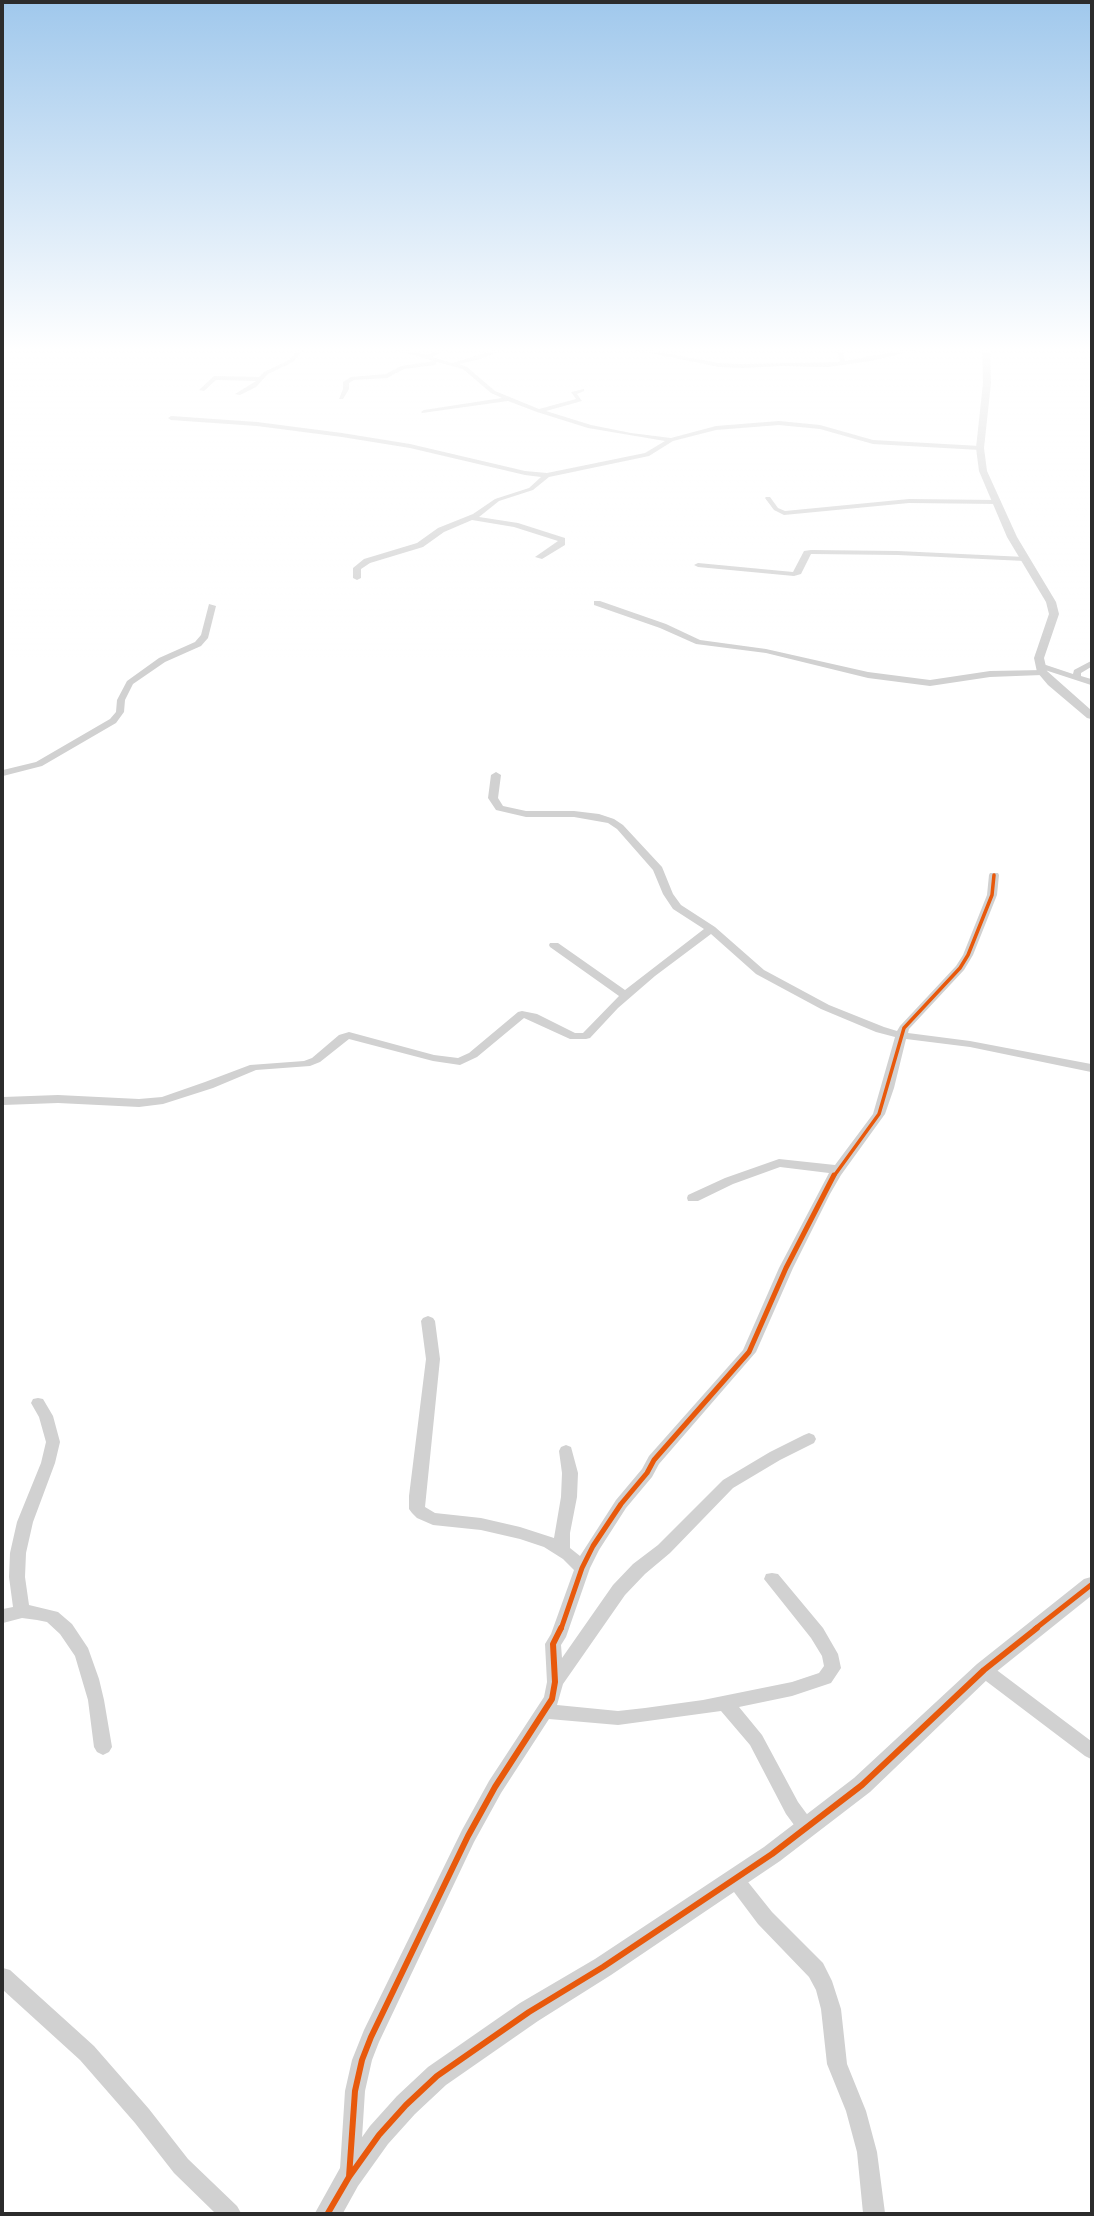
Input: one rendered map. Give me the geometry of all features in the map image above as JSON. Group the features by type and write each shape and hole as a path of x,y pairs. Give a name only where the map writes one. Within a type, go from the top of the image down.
{"street":[{"path":"442,453 525,473 547,475 650,453"},
{"path":"981,453 983,471 1004,520 1051,602 1054,614 1042,647 1041,669 1052,683 1091,716"},
{"path":"357,578 357,568 367,560 420,545 441,530 473,518 498,500 531,489 547,475"},
{"path":"768,498 776,509 784,513 890,502 997,502"},
{"path":"473,518 515,525 562,540 562,543 539,557"},
{"path":"698,565 794,574 798,572 805,555 811,552 898,553 1025,559"},
{"path":"597,603 663,626 680,635 700,642 766,651 875,676 930,683 990,674 1041,669 1091,682"},
{"path":"3,773 40,764 113,721 120,712 121,700 130,683 162,660 198,644 205,636 212,606"},
{"path":"1077,678 1077,672 1091,664"},
{"path":"496,775 492,798 498,808 526,814 574,814 599,817 611,821 620,827 658,869 674,903 710,929 742,957 785,986 849,1018 901,1036 970,1044 1091,1068"},
{"path":"349,2177 355,2090 362,2060 371,2037 468,1836 495,1787 552,1699 555,1682 553,1644 558,1637 582,1568 593,1546 620,1504 647,1473 654,1460 749,1352 786,1268 824,1194 839,1170 879,1114 888,1088 901,1036 910,1020 960,968 968,955 992,895 994,875"},
{"path":"3,1100 58,1099 139,1103 163,1100 203,1088 254,1067 306,1064 316,1060 343,1037 349,1034 433,1058 460,1062 473,1055 522,1014 534,1016 574,1037 586,1036 626,996 651,974 710,929"},
{"path":"554,945 626,996"},
{"path":"693,1198 729,1181 779,1163 839,1170"},
{"path":"428,1321 433,1359 432,1379 428,1418 423,1441 417,1509 422,1514 433,1519 475,1523 520,1533 550,1543 582,1568"},
{"path":"22,1611 18,1577 18,1553 25,1522 48,1463 53,1442 46,1416 38,1403"},
{"path":"555,1682 619,1590 639,1570 664,1549 728,1484 775,1456 809,1439"},
{"path":"562,1551 562,1533 569,1497 570,1473 566,1451"},
{"path":"544,1711 618,1718 725,1703 792,1689 825,1678 833,1668 833,1661 817,1633 772,1579"},
{"path":"328,2213 349,2177 379,2135 406,2105 437,2076 490,2038 616,1959 734,1878 772,1854 862,1785 984,1670 1091,1585"},
{"path":"3,1616 22,1611 37,1613 52,1617 66,1629 82,1653 96,1700 103,1747"},
{"path":"984,1670 1091,1751"},
{"path":"725,1703 756,1740 792,1808 806,1827"},
{"path":"734,1878 765,1918 816,1970 825,1988 831,2009 833,2040 837,2064 856,2111 867,2152 874,2213"},
{"path":"3,1977 87,2054 142,2116 181,2166 230,2213"}],"cycle path":[{"path":"349,2177 355,2091 362,2060 371,2037 468,1836 495,1787 552,1699 555,1682 553,1644 558,1637 582,1568 593,1546 621,1504 647,1473 654,1460 749,1352 786,1268 824,1194 835,1174 879,1114 888,1088 894,1059 904,1028 960,968 968,955 992,895 994,875"},
{"path":"328,2213 349,2177 379,2135 406,2105 437,2076 529,2012 603,1967 772,1854 862,1785 984,1670 1091,1585"}]}
